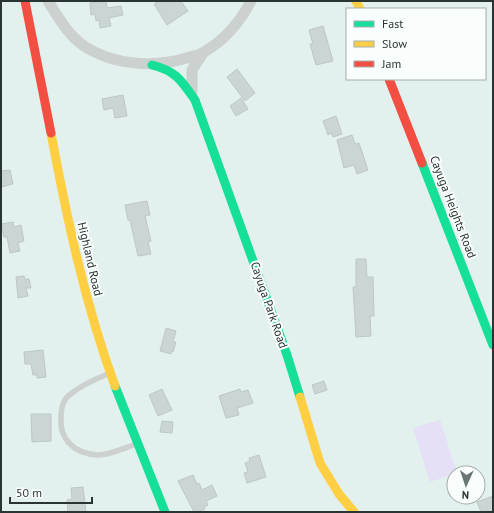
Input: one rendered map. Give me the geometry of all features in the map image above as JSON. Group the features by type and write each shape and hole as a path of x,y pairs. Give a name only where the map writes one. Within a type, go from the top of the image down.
{"street":[{"name":"Highland Road","path":"25,1 66,208 89,306 110,373 136,444 166,512"},
{"path":"48,1 61,23 83,45 99,54 113,59 152,64 178,61 203,53 228,34 242,17 251,1"},
{"name":"Cayuga Park Road","path":"192,93 192,70 203,53"},
{"name":"Cayuga Park Road","path":"152,64 167,69 179,77 192,93 234,205 287,355 320,463 339,494 354,512"},
{"name":"Cayuga Heights Road","path":"389,80 493,345"}],"lane":[{"path":"110,373 97,378 67,397 61,408 60,422 62,435 75,449 98,455 136,444"}],"shaded area":[{"path":"440,420 454,465 446,465 446,477 430,482 413,428"}],"building":[{"path":"106,1 107,8 121,6 123,15 109,18 111,26 100,28 99,20 96,21 95,14 91,15 90,3"},
{"path":"159,1 181,1 188,11 167,25 154,4"},
{"path":"323,26 333,61 316,65 310,44 313,44 309,30"},
{"path":"237,69 255,93 245,101 227,77"},
{"path":"123,95 127,116 115,118 113,108 104,110 102,99"},
{"path":"241,98 248,109 236,116 230,106"},
{"path":"336,116 342,134 333,137 331,133 328,135 323,121"},
{"path":"352,135 355,144 359,143 368,170 357,174 354,165 344,168 337,140"},
{"path":"10,170 13,184 1,187 1,171"},
{"path":"147,201 150,215 145,216 151,241 148,242 151,254 138,256 125,205"},
{"path":"13,222 14,227 21,225 24,241 18,243 20,251 10,253 7,237 4,237 1,224"},
{"path":"356,259 366,259 367,277 373,277 374,316 370,316 371,336 356,337 353,287 356,287"},
{"path":"24,276 25,279 29,279 31,288 26,288 28,296 18,298 16,277"},
{"path":"166,328 176,331 173,342 176,342 171,354 160,351"},
{"path":"43,350 46,377 37,378 37,375 33,375 31,364 25,364 24,352"},
{"path":"324,381 327,390 315,394 312,385"},
{"path":"162,389 172,410 158,416 149,395"},
{"path":"240,389 241,392 248,390 253,403 237,408 239,415 226,418 219,396"},
{"path":"31,414 51,414 51,441 32,442"},
{"path":"162,421 173,422 172,433 160,432"},
{"path":"259,455 266,477 247,483 244,473 248,472 245,463 250,461 249,458"},
{"path":"193,475 197,484 199,483 202,490 212,485 217,496 206,501 208,505 204,507 205,509 198,512 194,512 178,481"},
{"path":"83,487 86,512 68,512 67,500 72,499 71,488"},
{"path":"493,496 493,512 481,512 478,505 486,505 486,499"}],"traffic: fast":[{"path":"152,65 167,70 177,77 195,100 287,355 300,397"},
{"path":"422,163 493,345"},
{"path":"115,386 165,512"}],"traffic: slow":[{"path":"356,1 360,8"},
{"path":"51,133 86,293 104,355 115,386"},
{"path":"300,397 320,463 339,494 354,512"}],"traffic: jam":[{"path":"25,1 51,133"},
{"path":"389,80 422,163"}]}
